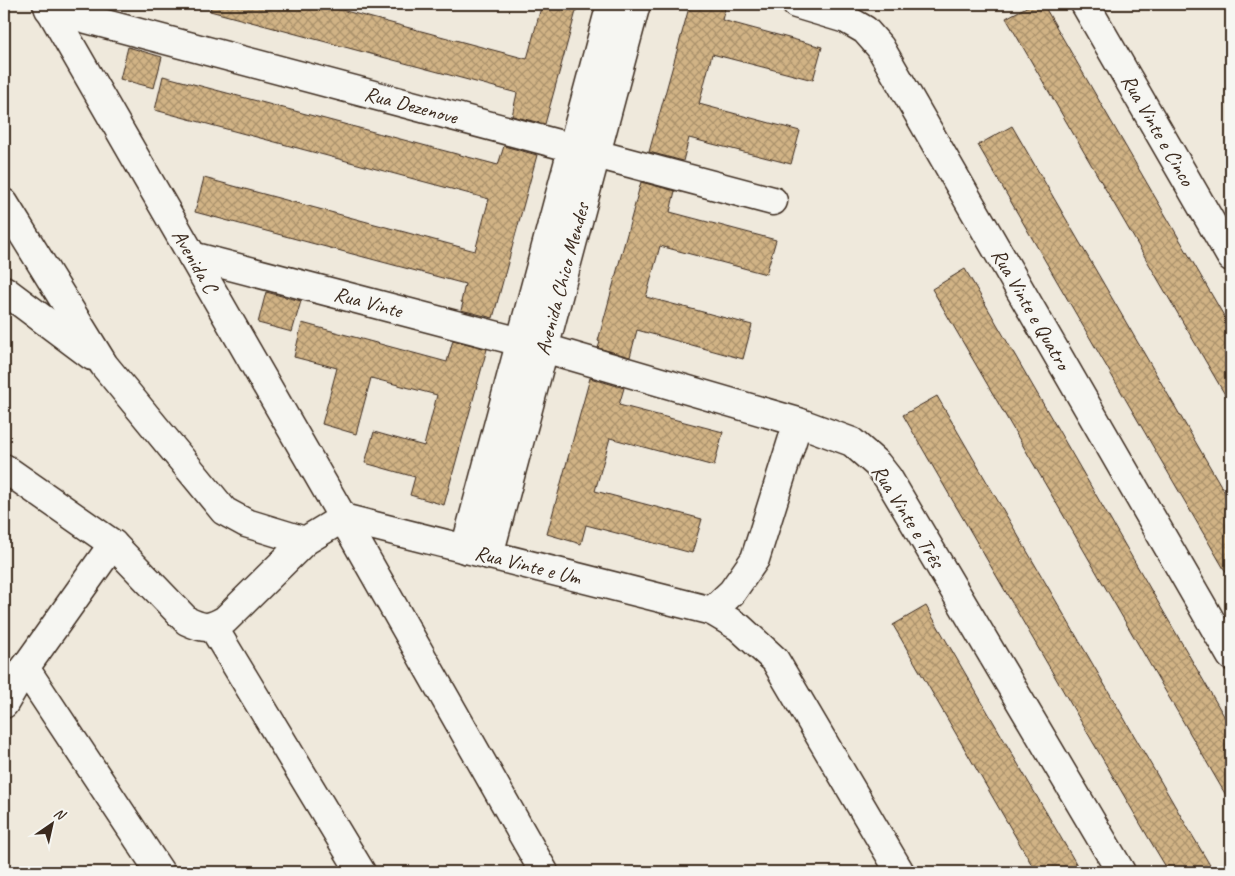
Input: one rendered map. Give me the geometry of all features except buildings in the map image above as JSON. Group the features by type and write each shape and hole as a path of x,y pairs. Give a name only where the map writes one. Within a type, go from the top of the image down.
{"street":[{"name":"Avenida Chico Mendes","path":"584,151 611,4"},
{"name":"Avenida Chico Mendes","path":"477,552 584,151 636,4"},
{"name":"Rua Vinte e Quatro","path":"796,4 846,19 865,30 880,47 1231,656"},
{"name":"Rua Vinte e Cinco","path":"1085,4 1231,256"},
{"name":"Rua Dezenove","path":"48,6 774,202"},
{"name":"Avenida C","path":"48,6 343,518 544,872"},
{"path":"4,203 104,365 224,510 246,523 305,541"},
{"name":"Rua Vinte","path":"192,256 532,345"},
{"path":"4,290 104,365"},
{"name":"Rua Vinte e Três","path":"532,345 798,422 852,442 877,464 888,478 1121,872"},
{"path":"712,611 732,592 755,559 798,422"},
{"path":"4,468 113,544 187,621 201,628 213,627 226,620 305,541 343,518"},
{"name":"Rua Vinte e Um","path":"343,518 712,611 739,628 776,660 900,872"},
{"path":"4,704 25,668 113,544"},
{"path":"213,627 361,872"},
{"path":"25,668 160,872"}]}
